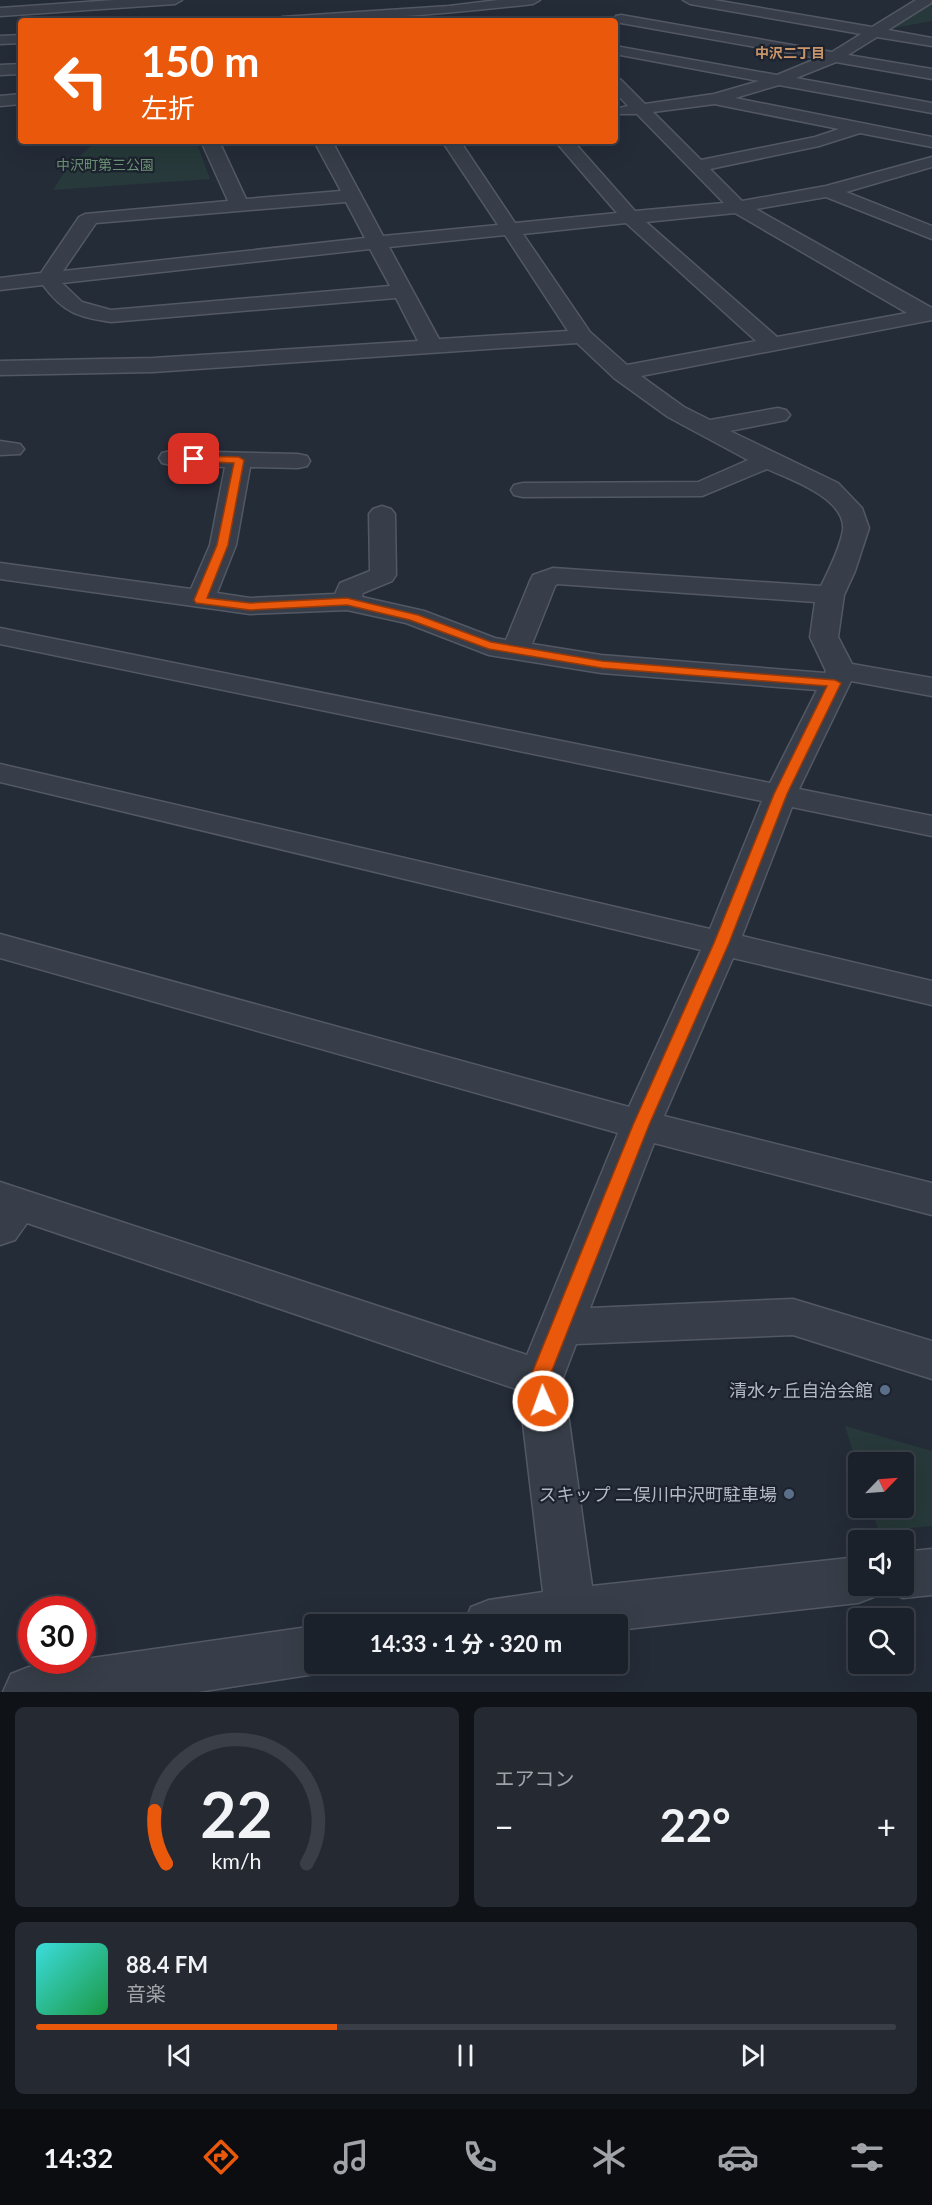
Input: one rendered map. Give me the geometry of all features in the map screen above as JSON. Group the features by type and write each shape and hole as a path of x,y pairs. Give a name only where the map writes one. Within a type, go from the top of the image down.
{"street":[{"path":"0,12 71,4 175,0"},
{"path":"350,0 363,18 533,0"},
{"path":"674,6 694,0 932,42"},
{"path":"618,112 716,99 778,80 834,57 926,0"},
{"path":"785,16 805,5"},
{"path":"618,19 653,11"},
{"path":"621,19 932,74"},
{"path":"875,33 921,25"},
{"path":"0,40 18,39"},
{"path":"618,51 932,108"},
{"path":"0,70 18,69"},
{"path":"618,86 738,207 929,315"},
{"path":"0,101 18,99"},
{"path":"716,99 932,142"},
{"path":"698,166 819,141 859,128"},
{"path":"211,144 239,205"},
{"path":"325,144 431,345"},
{"path":"454,144 582,336 622,373 676,412 767,460 828,488 849,508 856,528 843,571 830,595 824,637 838,677 781,794 722,943 641,1125 540,1378 571,1612"},
{"path":"567,144 631,218 772,344"},
{"path":"0,284 377,242 738,207 828,191 932,162"},
{"path":"904,171 932,179"},
{"path":"828,191 932,233"},
{"path":"48,278 88,219 352,196"},
{"path":"48,278 68,304 80,310 111,316 402,291"},
{"path":"622,373 929,315"},
{"path":"0,368 153,365 582,336"},
{"path":"707,428 778,415"},
{"path":"171,458 298,461"},
{"path":"200,600 223,545 239,460"},
{"path":"524,490 702,489 767,460"},
{"path":"347,602 350,589 383,574 382,514"},
{"path":"0,571 250,606 347,602 414,617 489,645 602,664 838,677 932,687"},
{"path":"516,650 543,580 553,576 830,595"},
{"path":"0,636 932,825"},
{"path":"0,773 932,993"},
{"path":"0,946 641,1125 932,1199"},
{"path":"6,1210 540,1378"},
{"path":"560,1326 793,1317 932,1360"},
{"path":"914,1574 932,1572"},
{"path":"557,1614 848,1581"},
{"path":"28,1692 304,1652"}],"green space":[{"path":"932,0 932,21 889,29"},
{"name":"中沢町第三公園","path":"93,144 197,144 210,179 53,190 67,168"},
{"path":"845,1426 932,1451 932,1526 879,1530 874,1518 914,1518 914,1452 853,1452"}],"place":[{"name":"清水ヶ丘自治会館","path":"885,1390"},
{"name":"スキップ 二俣川中沢町駐車場","path":"789,1494"}],"district":[{"name":"中沢二丁目","path":"790,52"}],"route":[{"path":"194,459 239,460 223,545 200,600 250,606 347,602 414,617 489,645 602,664 835,683 781,794 722,943 641,1125 540,1378 543,1401"}]}
